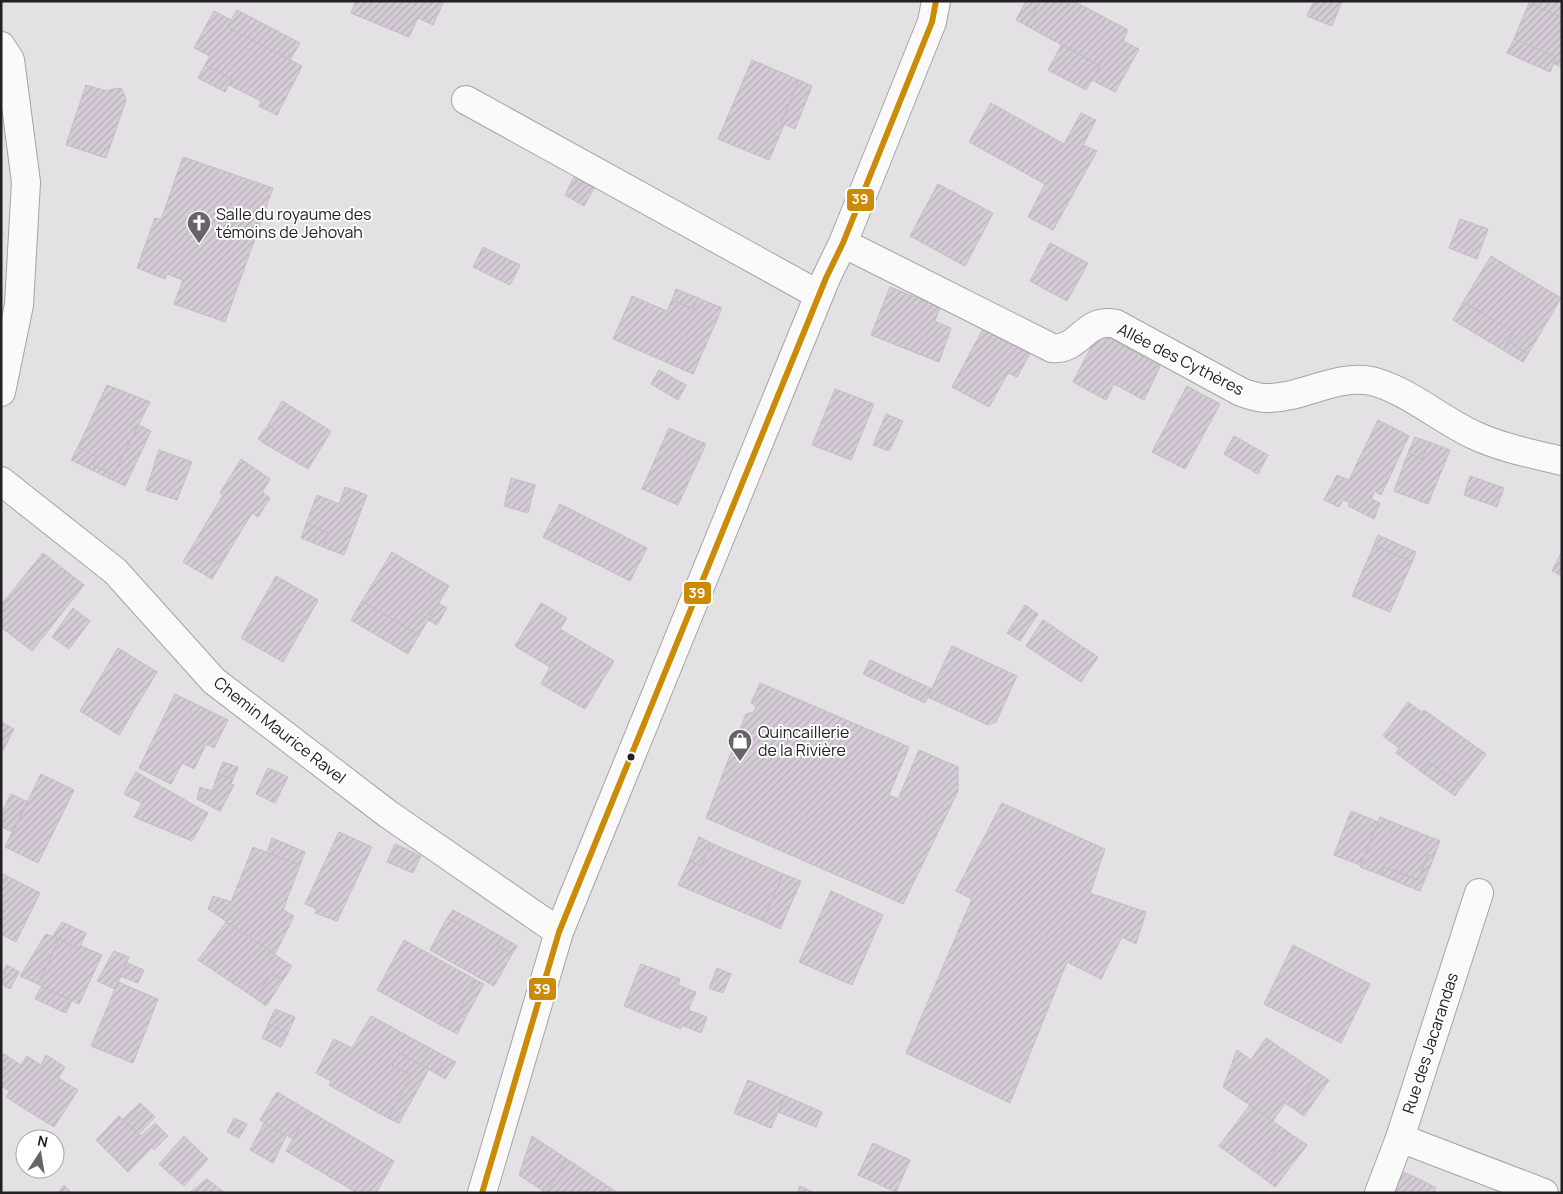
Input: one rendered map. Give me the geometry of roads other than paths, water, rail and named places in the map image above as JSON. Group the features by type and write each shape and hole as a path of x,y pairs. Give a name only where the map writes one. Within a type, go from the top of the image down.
{"street":[{"path":"482,1193 559,932 626,763 843,243 932,22 936,1"},
{"path":"1,46 10,60 26,182 19,305 1,392"},
{"path":"466,100 820,295"},
{"name":"Allée des Cythères","path":"843,243 1052,348 1069,346 1092,326 1108,322 1116,324 1240,392 1253,396 1266,398 1283,396 1346,381 1369,380 1392,389 1475,436 1518,451 1562,461"},
{"name":"Chemin Maurice Ravel","path":"1,482 115,571 214,682 388,814 559,932"},
{"name":"Rue des Jacarandas","path":"1379,1193 1400,1138 1479,893"},
{"path":"1400,1138 1544,1193"}],"place":[{"name":"Salle du royaume des témoins de Jehovah","path":"199,244"},
{"name":"Quincaillerie de la Rivière","path":"740,762"}]}
